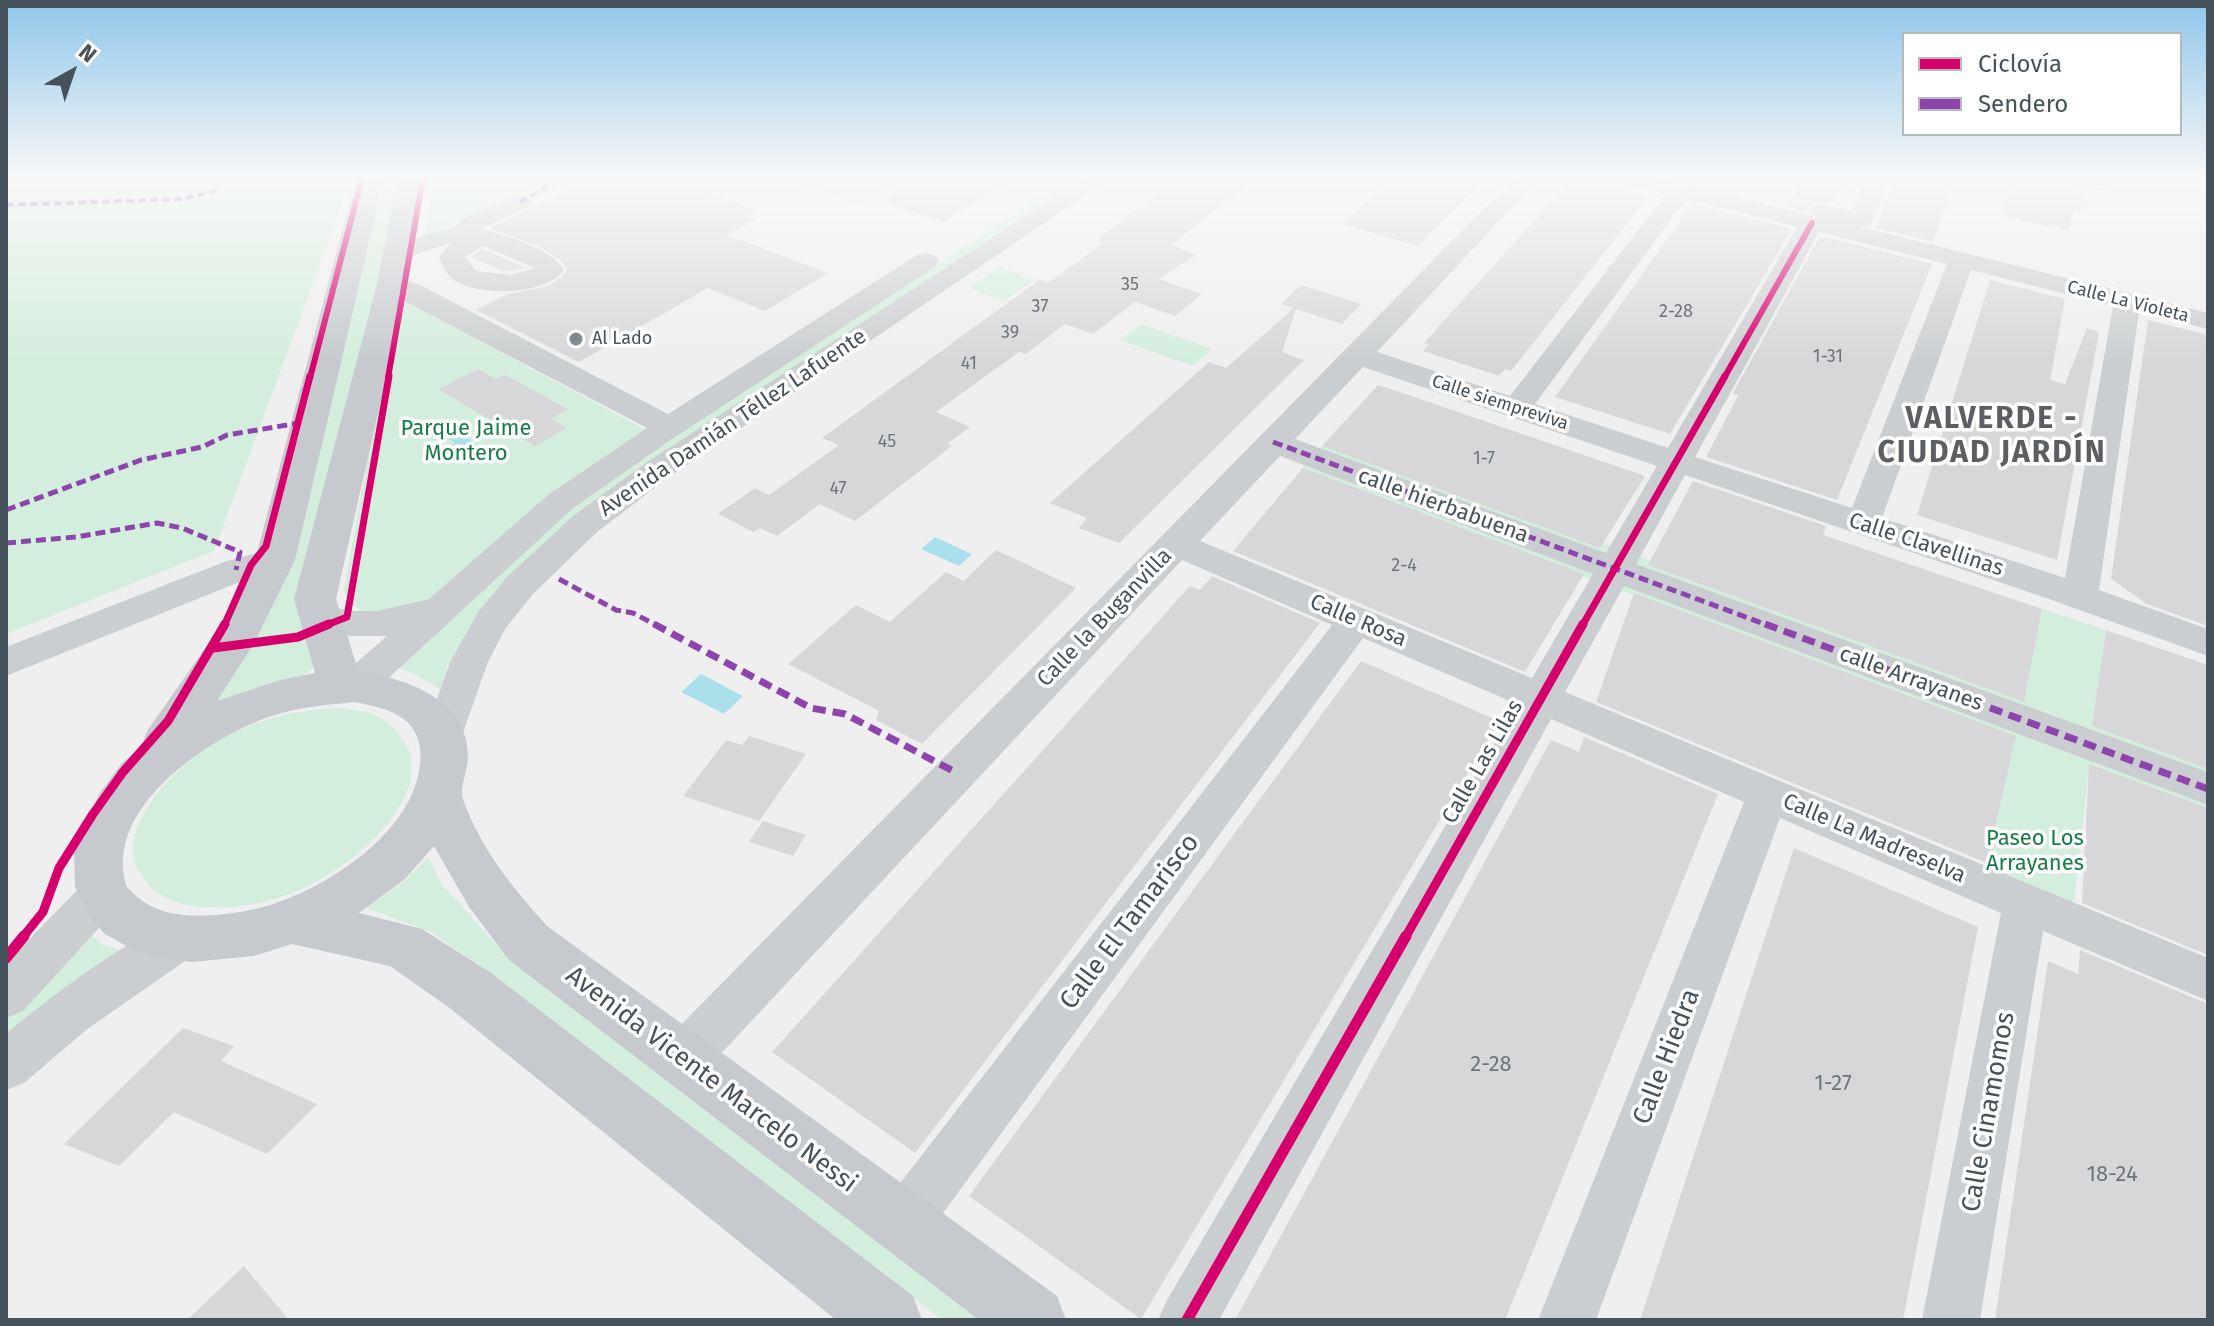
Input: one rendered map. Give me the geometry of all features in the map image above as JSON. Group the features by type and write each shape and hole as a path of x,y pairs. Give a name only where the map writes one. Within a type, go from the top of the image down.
{"main road":[{"path":"137,781 177,745 225,716 292,692 348,686 395,693 417,704 433,719 443,738 446,765 438,797 412,839 385,866 351,891 292,921 235,936 182,938 140,928 112,907 103,893 97,863 105,830 123,797 231,645 275,560 355,240"},
{"path":"348,686 315,599 402,276 406,240"},
{"name":"Avenida Vicente Marcelo Nessi","path":"438,797 448,827 482,889 528,943 1033,1320"},
{"path":"292,921 403,946 459,984 889,1320"}],"street":[{"path":"402,276 465,240"},
{"path":"463,273 452,262 452,257 468,240"},
{"path":"402,276 463,273 484,281 513,284 532,281 551,270 548,264 486,240"},
{"name":"Avenida Damián Téllez Lafuente","path":"348,686 445,607 551,509 669,427 960,240"},
{"name":"Avenida Damián Téllez Lafuente","path":"443,738 460,685 482,635 534,572 584,527 687,451 1006,240"},
{"name":"Calle la Buganvilla","path":"683,1058 1468,240"},
{"path":"1516,408 1641,240"},
{"name":"Calle Las Lilas","path":"1187,1320 1802,240"},
{"name":"Calle La Violeta","path":"1901,240 1962,260 2208,321"},
{"path":"1863,524 1962,260"},
{"path":"402,276 669,427"},
{"path":"2080,597 2127,301"},
{"name":"Calle siempreviva","path":"1357,355 1643,451"},
{"name":"calle hierbabuena","path":"1273,442 1614,569"},
{"name":"Calle Clavellinas","path":"1643,451 2208,643"},
{"name":"Calle Rosa","path":"1176,544 1541,698"},
{"path":"6,662 236,570 275,560"},
{"name":"calle Arrayanes","path":"1614,569 2208,789"},
{"name":"Avenida Damián Téllez Lafuente","path":"320,617 349,625 383,625 445,607"},
{"name":"Calle El Tamarisco","path":"903,1223 1356,620"},
{"name":"Calle La Madreselva","path":"1541,698 2208,980"},
{"name":"Calle Hiedra","path":"1567,1320 1768,794"},
{"path":"6,996 103,893"},
{"name":"Calle Cinamomos","path":"1951,1320 2025,903"},
{"path":"6,1066 30,1043 130,971 182,938"}],"green space":[{"path":"6,240 329,240 214,551 6,634"},
{"path":"370,240 387,240 305,626 315,667 304,675 254,689 211,708 292,562"},
{"path":"974,240 992,240 632,478 485,608 448,665 440,689 394,667 558,517 631,462"},
{"path":"999,267 1034,280 1004,301 969,288"},
{"name":"Parque Jaime Montero","path":"396,296 646,430 433,596 412,608 364,613 347,599 344,590"},
{"path":"1141,324 1212,349 1192,366 1120,340"},
{"name":"Paseo Los Arrayanes","path":"1326,442 2025,696 2042,609 2106,630 2093,721 2208,763 2208,812 2089,767 2072,923 1985,874 2015,739 1300,470"},
{"path":"344,708 371,714 388,723 405,743 411,762 410,782 403,801 391,820 359,853 298,891 236,907 180,903 151,888 136,866 133,850 135,834 150,803 173,776 213,744 248,726 305,711"},
{"path":"429,857 440,882 490,938 992,1320 942,1320 504,983 429,931 366,908 401,884"},
{"path":"84,925 101,944 131,953 6,1039 6,1018"}],"water":[{"path":"452,429 490,452 467,465 443,450 455,443 442,435"},
{"path":"935,537 972,554 959,566 921,549"},
{"path":"701,674 743,696 724,714 681,692"}],"building":[{"path":"521,240 739,240 828,273 765,311 708,288 579,362 476,310 508,294 545,287 558,280 567,270 560,260 540,247"},
{"path":"1097,240 1178,240 1171,245 1196,255 1158,279 1202,294 1175,316 1135,302 1093,334 1065,324 1026,354 1019,352 936,412 970,427 947,444 952,446 855,521 820,504 777,536 760,528 753,532 718,514 755,488 769,495 839,445 822,438 1039,280 1048,283 1104,243"},
{"path":"1397,240 1424,240 1418,246"},
{"path":"1517,240 1614,240 1511,371 1505,369 1499,376 1423,351 1429,344 1424,343"},
{"path":"1667,240 1786,240 1670,434 1555,397"},
{"path":"1818,240 1836,240 1932,264 1837,500 1706,457 1738,396 1733,393"},
{"path":"483,249 526,268 504,271 471,257"},
{"path":"1990,280 2065,299 2050,380 2065,384 2087,328 2099,332 2057,560 1917,515"},
{"path":"1301,285 1361,304 1342,324 1296,309 1282,352 1304,360 1119,543 1079,528 1087,518 1050,503 1209,362 1226,368 1294,308 1281,304"},
{"path":"2148,320 2208,335 2208,626 2147,604 2111,579"},
{"path":"478,369 496,379 505,375 568,409 551,419 567,428 535,446 438,389"},
{"path":"1378,385 1645,476 1600,548 1322,446"},
{"path":"1303,468 1584,574 1525,672 1233,551"},
{"path":"1693,481 1826,526 1823,535 2042,609 2024,702 1648,565"},
{"path":"996,550 1076,588 922,744 876,720 879,711 788,664 856,605 890,622 946,572 964,581"},
{"path":"1212,576 1320,623 915,1153 772,1052 1190,586 1200,590"},
{"path":"1634,593 2016,736 1987,863 1596,702"},
{"path":"2106,630 2208,665 2208,769 2092,726"},
{"path":"1361,661 1499,721 1141,1319 969,1196"},
{"path":"749,736 806,754 759,821 683,796 726,740 742,745"},
{"path":"1584,737 1718,794 1505,1320 1235,1320 1551,740 1579,752"},
{"path":"2089,764 2208,808 2208,955 2082,903"},
{"path":"763,821 806,835 793,856 749,842"},
{"path":"1794,848 1978,927 1903,1320 1640,1320"},
{"path":"2080,950 2208,1004 2208,1320 1995,1320 2048,961 2078,974"},
{"path":"183,1028 234,1046 221,1061 317,1104 267,1154 174,1112 119,1166 64,1144"},
{"path":"244,1266 289,1320 187,1320"}],"marked path":[{"path":"6,510 141,460 202,447 227,435 299,423"},
{"path":"1273,442 2208,789"},
{"path":"6,543 76,537 157,523 182,528 240,552 236,570"},
{"path":"559,579 616,610 633,613 811,708 845,714 957,773"}],"cycle path":[{"path":"6,958 43,912 59,868 93,814 123,772 168,721 207,659 238,599 251,565 266,546 346,240"},
{"path":"213,648 298,637 347,617 412,240"},
{"path":"1187,1320 1802,240"}],"place":[{"name":"Al Lado","path":"576,339"}],"district":[{"name":"VALVERDE - CIUDAD JARDÍN","path":"1992,437"}]}
